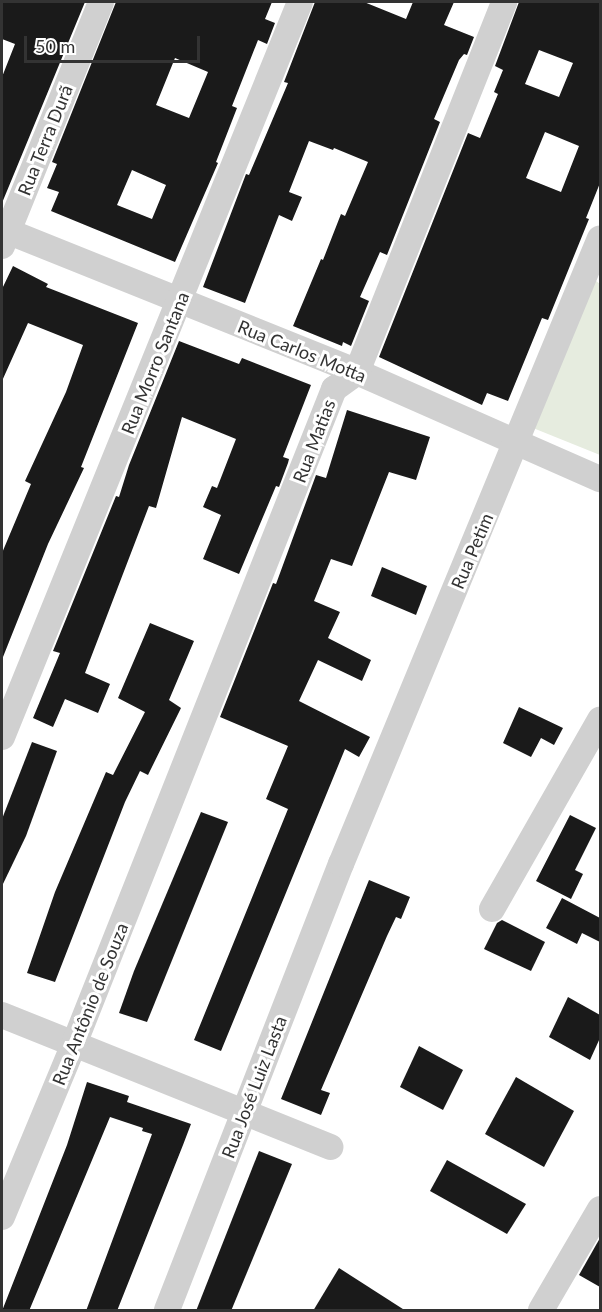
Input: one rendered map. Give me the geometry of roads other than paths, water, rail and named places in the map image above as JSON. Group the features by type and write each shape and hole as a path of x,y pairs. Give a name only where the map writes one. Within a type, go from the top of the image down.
{"street":[{"name":"Rua Terra Durã","path":"4,236 101,2"},
{"name":"Rua Morro Santana","path":"4,730 300,2"},
{"path":"357,372 504,2"},
{"name":"Rua Carlos Motta","path":"4,236 180,301 357,372 600,479"},
{"name":"Rua Petim","path":"341,864 600,238"},
{"name":"Rua Matias","path":"176,789 334,389 357,372"},
{"path":"492,909 600,720"},
{"name":"Rua Antônio de Souza","path":"2,1217 176,789"},
{"name":"Rua José Luiz Lasta","path":"167,1311 341,864"},
{"path":"2,1016 331,1147"},
{"path":"541,1311 600,1209"}]}
